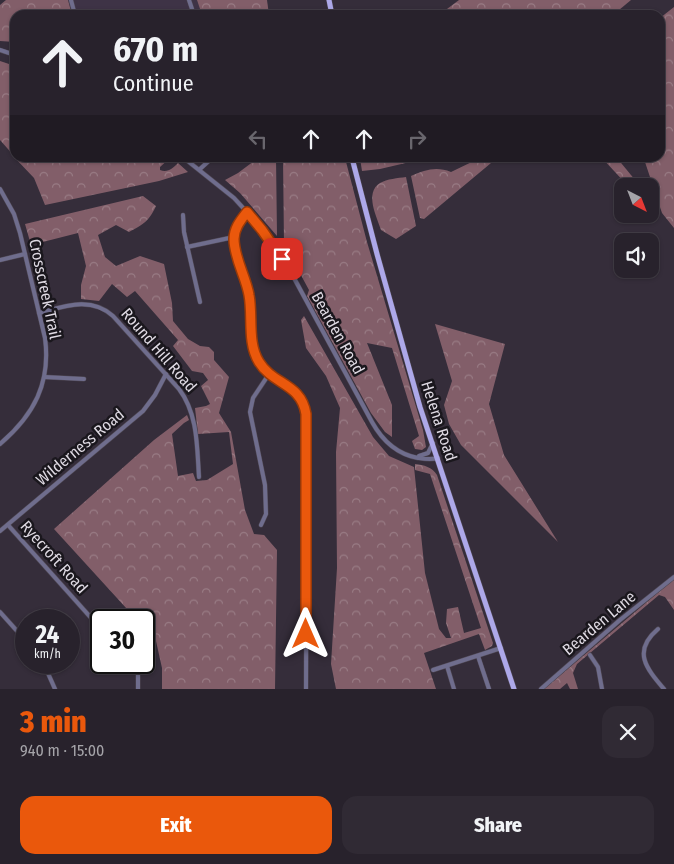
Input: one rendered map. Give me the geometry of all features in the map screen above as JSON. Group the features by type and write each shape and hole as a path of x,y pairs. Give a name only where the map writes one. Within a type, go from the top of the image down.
{"main road":[{"name":"Helena Road","path":"353,162 403,349 514,689"}],"street":[{"name":"Bearden Road","path":"190,162 222,187 262,230 287,267 376,429 385,441 406,454 431,460 438,458"},
{"path":"200,169 208,162"},
{"name":"Crosscreek Trail","path":"0,189 14,214 46,346 44,377 40,391 31,410 16,430 0,444"},
{"path":"247,212 238,226 234,237 249,294 254,351 258,362 269,374 289,386 299,396 306,409 306,689"},
{"path":"183,215 184,232 200,302"},
{"path":"188,247 234,237"},
{"path":"0,260 25,254"},
{"name":"Round Hill Road","path":"39,312 80,303 101,307 113,316 183,394 190,407 199,477"},
{"name":"Wilderness Road","path":"0,532 143,411 152,400 166,374"},
{"path":"261,525 266,514 265,485 250,412 253,398 269,374"},
{"path":"44,377 84,380"},
{"path":"416,457 428,453 433,443"},
{"name":"Ryecroft Road","path":"8,525 90,616"},
{"name":"Bearden Lane","path":"541,689 620,620 674,577"},
{"path":"0,612 15,629"},
{"path":"658,629 647,641 644,656 648,670 664,689"},
{"path":"433,670 501,648"},
{"path":"590,655 598,668 602,689"},
{"path":"478,656 489,689"},
{"path":"447,666 454,689"},
{"path":"48,674 55,689"},
{"path":"138,674 138,689"}],"shaded area":[{"path":"68,0 197,0 200,10 71,10"}],"green space":[{"path":"6,0 68,0 71,10 10,10 10,42 0,41 0,5"},
{"path":"197,0 267,0 268,10 200,10"},
{"path":"459,0 631,0 619,10 446,10"},
{"path":"674,7 674,228 662,213 659,204 659,178 650,178 645,162 665,162 665,14"},
{"path":"0,61 10,64 10,151 0,140"},
{"path":"19,162 166,162 160,167 160,170 168,170 178,163 188,172 159,181 45,205 34,178"},
{"path":"253,162 276,162 277,236 240,193 225,180"},
{"path":"283,162 346,162 367,242 423,430 426,447 422,450 415,449 412,441 419,436 392,348 367,343 392,405 392,437 385,432 371,413 307,296 309,290 284,244"},
{"path":"361,162 410,162 380,169 362,171"},
{"path":"472,162 492,162 424,219 420,218 411,176 421,172 440,169 451,172"},
{"path":"606,162 620,162 633,178 621,178"},
{"path":"406,177 416,226 396,239 381,230 372,199 375,187 380,183"},
{"path":"143,196 156,206 146,222 129,232 116,225 98,235 105,257 116,266 140,256 164,264 172,303 173,321 188,339 200,346 209,347 214,352 214,360 229,377 219,413 231,432 245,510 254,534 264,535 277,550 275,689 162,689 162,668 155,640 155,609 127,609 54,529 154,440 187,415 189,420 172,434 178,476 193,473 196,481 207,480 233,464 229,432 198,434 195,408 210,404 201,386 208,380 203,373 192,371 173,346 178,340 135,291 127,297 112,284 99,301 81,299 81,285 86,266 78,233 31,245 25,224"},
{"path":"304,316 373,437 389,456 414,467 425,573 439,629 446,638 451,638 446,623 447,609 458,607 464,633 481,628 430,474 415,470 415,464 428,467 437,475 493,643 492,646 485,650 479,634 424,653 436,689 336,689 331,664 337,568 336,452 340,408 326,376 306,348 301,320"},
{"path":"435,324 505,344 489,404 504,455 558,542 461,445 449,424 444,405 452,381"},
{"path":"674,579 674,610 665,597 659,595 577,664 573,673 578,689 570,689 567,683 560,689 544,689"}],"route":[{"path":"282,259 247,212 238,226 234,240 249,294 254,351 258,362 265,370 296,392 306,409 306,634"}]}
